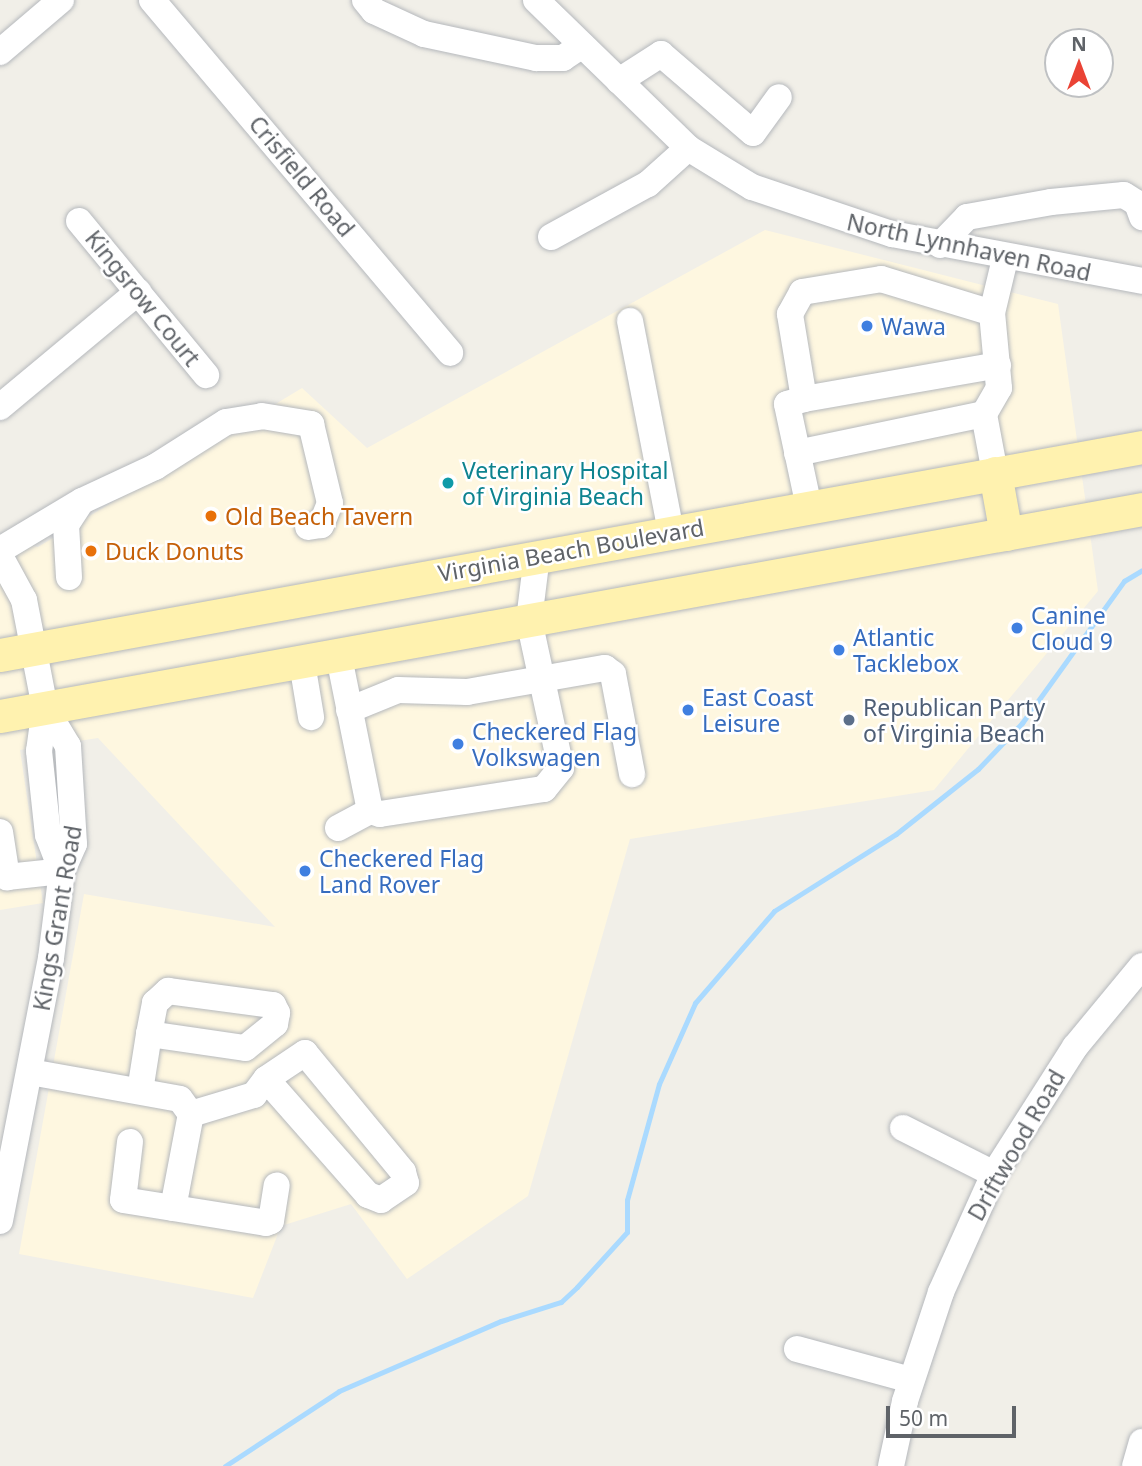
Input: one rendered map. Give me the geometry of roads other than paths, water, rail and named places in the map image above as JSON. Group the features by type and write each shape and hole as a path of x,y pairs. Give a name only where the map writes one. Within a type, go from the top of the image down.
{"main road":[{"name":"Virginia Beach Boulevard","path":"0,654 1142,447"},
{"path":"995,473 1006,534"},
{"path":"0,716 339,657 1142,509"}],"street":[{"path":"0,52 61,0"},
{"name":"Crisfield Road","path":"152,0 450,353"},
{"path":"365,0 374,11 424,34 536,58 563,58 582,45"},
{"name":"North Lynnhaven Road","path":"536,0 688,148 752,187 803,208 940,245 1005,259 1142,281"},
{"path":"619,81 661,54 753,133 779,97"},
{"path":"551,237 648,184 688,148"},
{"path":"940,245 967,217 1051,202 1124,195 1137,203 1142,217"},
{"name":"Kingsrow Court","path":"79,221 206,375"},
{"path":"995,473 984,414 999,388 992,313 1005,259"},
{"path":"1142,273 1142,281"},
{"path":"804,399 790,314 802,292 881,279 992,313"},
{"path":"0,407 138,292"},
{"path":"630,321 671,532"},
{"path":"809,507 787,404 998,365"},
{"path":"797,453 984,414"},
{"path":"0,550 82,501 155,467 226,422 262,416 311,424 330,503 321,525 308,527"},
{"path":"23,535 49,543 73,583 66,525 82,501"},
{"name":"Kings Grant Road","path":"0,556 24,600 45,708 66,741 74,794 74,844 62,871 30,1072 0,1221"},
{"path":"338,828 370,811 380,814 544,789 561,768 529,620 537,556"},
{"path":"339,657 370,811"},
{"path":"302,663 311,717"},
{"path":"349,710 398,690 467,692 610,669 632,774"},
{"path":"0,832 7,877 62,871"},
{"name":"Driftwood Road","path":"891,1466 911,1380 941,1292 994,1174 1074,1047 1142,966"},
{"path":"140,1091 149,1034"},
{"path":"191,1114 254,1095 266,1079 299,1053 310,1055 403,1172 406,1183 381,1200 368,1195 266,1079"},
{"path":"30,1072 180,1099 191,1114 173,1208"},
{"path":"903,1128 994,1174"},
{"path":"130,1142 123,1200 266,1223 271,1221 277,1185"},
{"path":"797,1349 911,1380"},
{"path":"1135,1466 1142,1442"}],"waterway":[{"path":"225,1466 339,1391 501,1321 561,1302 577,1287 627,1232 627,1200 659,1084 695,1003 774,911 896,834 978,769 1022,723 1124,581 1142,570"}],"place":[{"name":"Wawa","path":"867,326"},
{"name":"Veterinary Hospital of Virginia Beach","path":"448,483"},
{"name":"Old Beach Tavern","path":"211,516"},
{"name":"Duck Donuts","path":"91,551"},
{"name":"Canine Cloud 9","path":"1017,628"},
{"name":"Atlantic Tacklebox","path":"839,650"},
{"name":"East Coast Leisure","path":"688,710"},
{"name":"Republican Party of Virginia Beach","path":"849,720"},
{"name":"Checkered Flag Volkswagen","path":"458,744"},
{"name":"Checkered Flag Land Rover","path":"305,871"}]}
